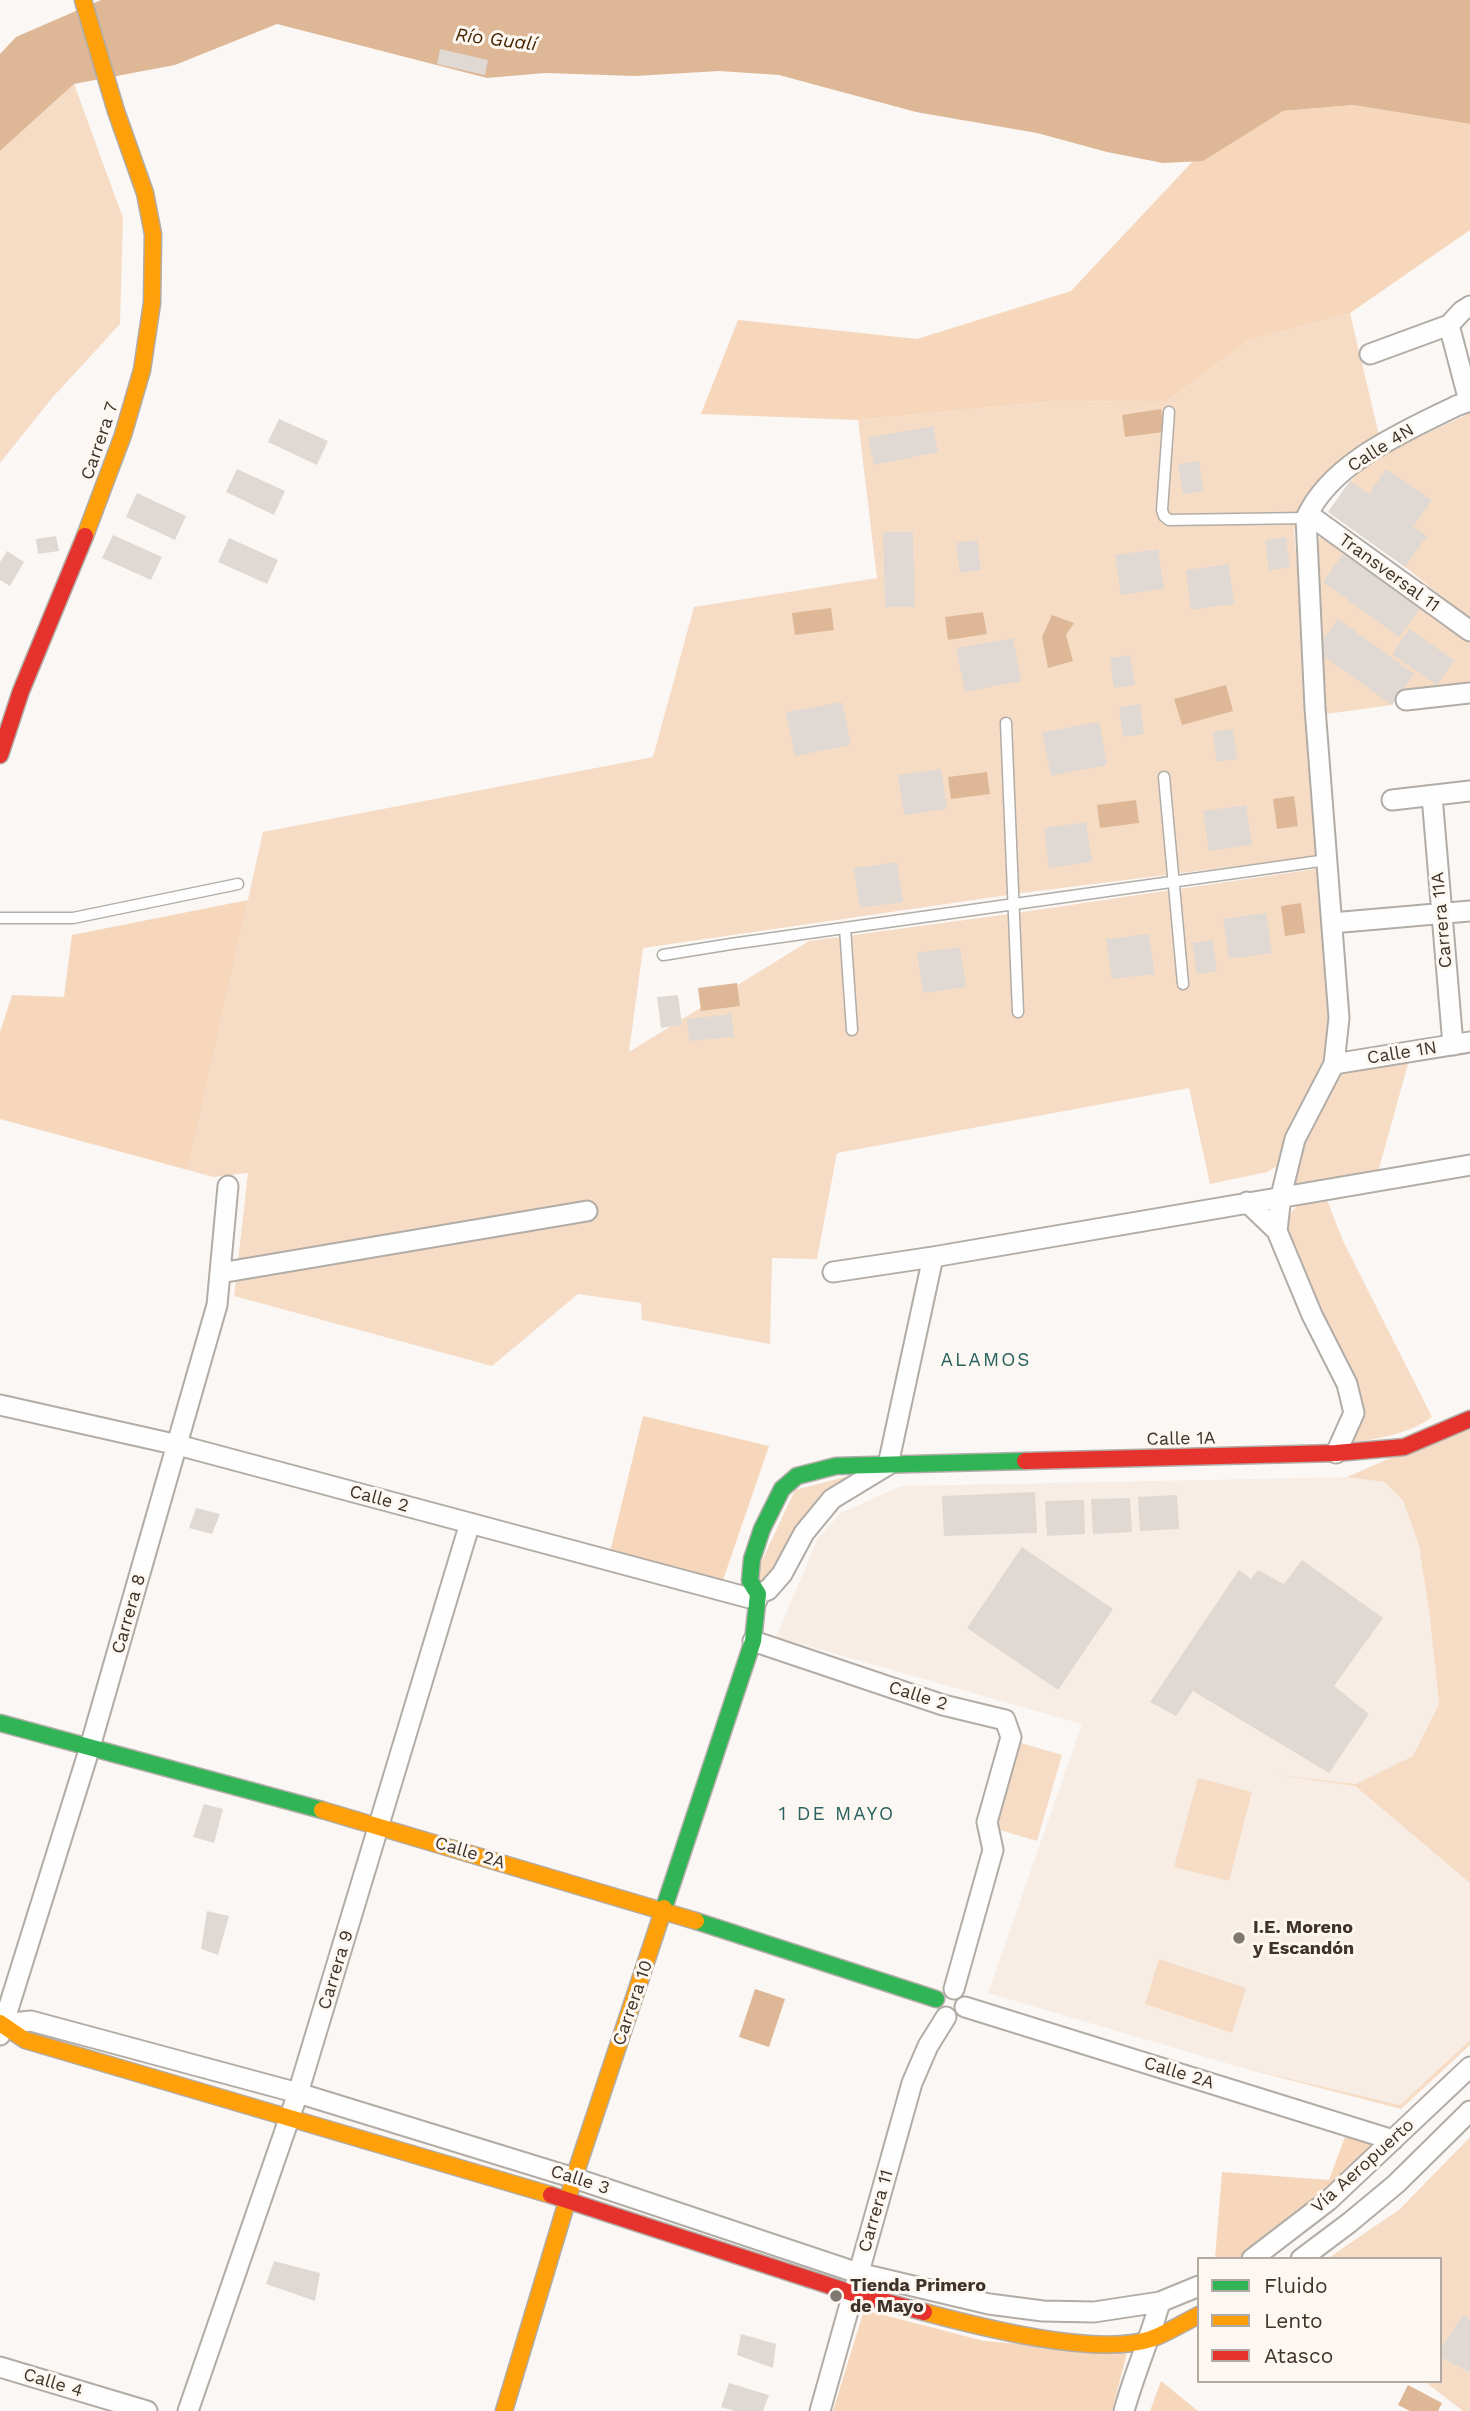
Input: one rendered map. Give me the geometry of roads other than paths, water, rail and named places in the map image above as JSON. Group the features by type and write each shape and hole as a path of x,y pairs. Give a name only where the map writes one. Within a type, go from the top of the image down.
{"main road":[{"name":"Carrera 7","path":"0,755 25,675 99,503 140,383 154,298 153,232 141,177 121,127 83,0"},
{"name":"Calle 1A","path":"888,1465 1336,1453 1405,1447 1470,1419"},
{"name":"Carrera 10","path":"503,2411 574,2178 753,1641 757,1597 750,1582 750,1557 779,1493 788,1481 838,1465 888,1465"},
{"name":"Calle 2A","path":"0,1723 380,1826 664,1911 936,1999"},
{"name":"Calle 3","path":"1,2028 25,2040 567,2200 852,2293 965,2323 1031,2336 1087,2344 1150,2339"},
{"path":"1150,2339 1197,2316"}],"street":[{"path":"1370,354 1449,325 1461,311 1470,306"},
{"path":"1449,325 1469,401"},
{"name":"Calle 4N","path":"1307,516 1320,493 1330,482 1370,452 1421,423 1469,401"},
{"path":"1277,1231 1281,1196 1295,1139 1334,1064 1339,1018 1315,708 1307,516"},
{"name":"Transversal 11","path":"1307,516 1470,631"},
{"path":"1406,700 1470,693"},
{"path":"1392,800 1470,791"},
{"name":"Carrera 11A","path":"1432,796 1441,913 1462,1044"},
{"path":"1332,923 1470,911"},
{"name":"Calle 1N","path":"1334,1064 1462,1044"},
{"path":"833,1272 1470,1165"},
{"name":"Carrera 8","path":"1,2028 90,1747 217,1305 228,1186"},
{"path":"1247,1202 1277,1231 1312,1315 1347,1384 1354,1413 1336,1453"},
{"path":"220,1273 587,1211"},
{"path":"757,1597 768,1590 782,1574 804,1533 832,1499 888,1465 933,1257"},
{"name":"Calle 2","path":"0,1405 178,1445 470,1524 757,1597"},
{"name":"Carrera 9","path":"188,2411 298,2094 470,1524"},
{"name":"Calle 2","path":"753,1641 943,1705 1005,1720 1011,1737 987,1822 993,1850 954,1989"},
{"path":"954,1989 965,1999 965,2007 961,2014 946,2017 940,2014 936,2007 936,1999 940,1992 954,1989"},
{"name":"Calle 2A","path":"965,2007 1393,2140"},
{"name":"Carrera 11","path":"820,2411 912,2083 928,2046 946,2017"},
{"name":"Calle 3","path":"1,2028 31,2021 298,2094 574,2178 858,2273 989,2304 1043,2311 1094,2312 1160,2302"},
{"path":"147,2075 152,2054"},
{"name":"Vía Aeropuerto","path":"1254,2257 1329,2200 1393,2140 1466,2078"},
{"name":"Vía Aeropuerto","path":"1304,2257 1396,2184 1470,2110"},
{"path":"422,2157 428,2133"},
{"path":"704,2245 709,2223"},
{"path":"1124,2411 1131,2385 1150,2339 1160,2302 1197,2287"},
{"name":"Calle 4","path":"0,2368 147,2411"}],"lane":[{"path":"1169,412 1162,510 1169,520 1307,516"},
{"path":"1006,723 1018,1012"},
{"path":"1164,777 1183,984"},
{"path":"663,955 1328,860"},
{"path":"0,918 73,918 238,884"},
{"path":"845,928 852,1030"}],"water":[{"name":"Río Gualí","path":"101,0 1470,0 1470,124 1353,105 1283,111 1203,161 1163,163 1107,152 1037,133 916,112 779,75 719,71 635,76 545,73 487,78 277,24 175,65 74,84 0,151 0,54 16,37"},
{"path":"1161,409 1164,432 1125,437 1122,415"},
{"path":"831,608 834,630 795,635 792,613"},
{"path":"983,612 987,634 948,640 945,617"},
{"path":"1052,615 1074,623 1066,635 1073,661 1048,668 1042,637"},
{"path":"1226,685 1233,711 1182,725 1174,699"},
{"path":"987,772 990,794 951,799 948,777"},
{"path":"1294,796 1298,826 1277,829 1273,799"},
{"path":"1136,800 1139,823 1100,828 1097,805"},
{"path":"1301,903 1305,933 1285,936 1281,906"},
{"path":"737,983 740,1006 701,1011 698,988"},
{"path":"755,1989 785,1999 769,2047 739,2037"},
{"path":"1408,2385 1442,2403 1438,2411 1410,2411 1398,2405"}],"place":[{"name":"I.E. Moreno y Escandón","path":"1239,1938"},
{"name":"Tienda Primero de Mayo","path":"836,2296"}],"district":[{"name":"ALAMOS","path":"986,1360"},
{"name":"1 DE MAYO","path":"837,1814"}]}
